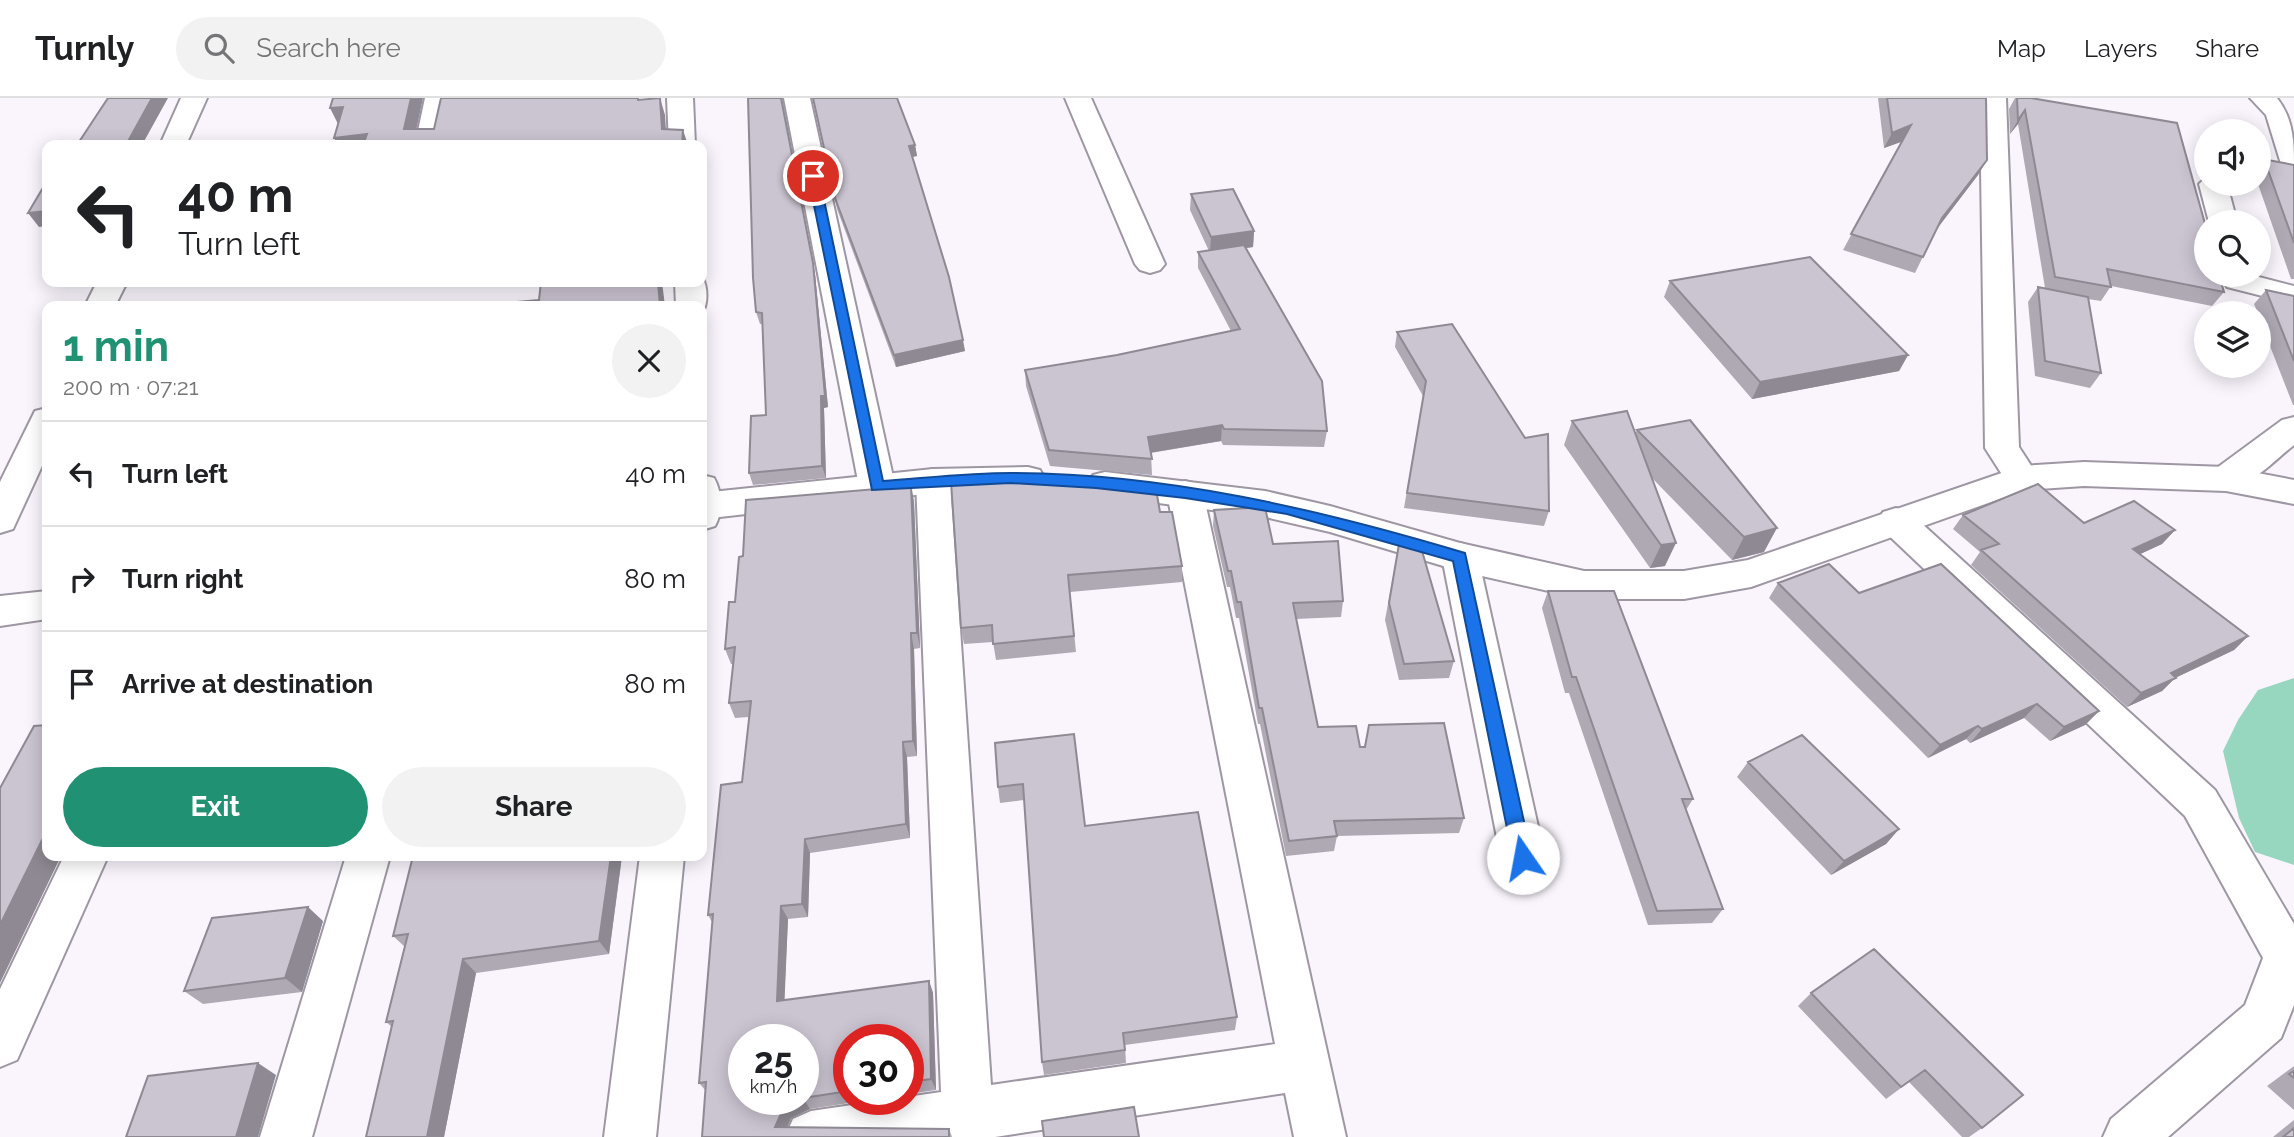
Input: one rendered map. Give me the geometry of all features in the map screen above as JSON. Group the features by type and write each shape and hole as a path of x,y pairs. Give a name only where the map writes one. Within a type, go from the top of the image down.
{"street":[{"path":"175,140 194,98"},
{"path":"429,140 438,98"},
{"path":"680,98 682,140"},
{"path":"797,98 877,486"},
{"path":"1079,98 1150,264"},
{"path":"1993,98 2002,448 2022,478"},
{"path":"2263,98 2278,113 2286,166"},
{"path":"2262,287 2294,295"},
{"path":"2226,478 2294,428"},
{"path":"0,520 42,430"},
{"path":"707,503 933,481 1010,478 1065,481 1265,504 1460,557 1584,585 1684,585 1751,573 2022,478 2084,474 2226,478 2294,492"},
{"path":"933,481 968,1125"},
{"path":"1185,493 1320,1137"},
{"path":"1896,521 2200,803 2287,956 2264,1021 2129,1137"},
{"path":"1460,557 1523,858"},
{"path":"0,611 42,606"},
{"path":"0,1043 84,861"},
{"path":"286,1137 367,861"},
{"path":"629,1137 661,861"},
{"path":"811,1137 968,1125 1304,1065"}],"building":[{"path":"108,98 152,98 129,140 80,140"},
{"path":"333,98 411,98 404,129 434,129 441,98 660,98 662,129 683,130 682,140 365,140 367,134 334,138 343,107 330,108"},
{"path":"748,98 781,98 813,263 825,396 821,396 822,466 749,473 751,416 766,415 762,313 756,312 753,278"},
{"path":"813,98 897,98 915,145 909,146 949,277 963,340 894,355 835,198"},
{"path":"1887,98 1986,98 1987,160 1942,218 1923,257 1851,234 1911,125 1892,133"},
{"path":"2017,98 2031,98 2177,123 2194,184 2194,196 2197,196 2201,210 2194,210 2194,286 2107,269 2111,287 2055,277 2025,110 2018,120"},
{"path":"2271,161 2294,165 2294,243 2271,178"},
{"path":"42,189 42,212 28,213"},
{"path":"1233,189 1254,231 1211,237 1191,194"},
{"path":"1244,245 1322,381 1327,431 1224,429 1222,425 1148,437 1152,459 1049,450 1025,370 1117,355 1240,329 1198,252"},
{"path":"1810,257 1908,355 1760,382 1670,281"},
{"path":"540,287 658,287 660,301 527,301 539,300"},
{"path":"2038,287 2088,297 2101,373 2045,361"},
{"path":"2199,287 2223,287 2224,292"},
{"path":"2266,290 2294,296 2294,361 2271,301"},
{"path":"1452,324 1525,438 1548,434 1549,511 1407,493 1426,381 1397,332"},
{"path":"1627,411 1676,543 1661,545 1572,421"},
{"path":"1690,420 1777,528 1744,537 1637,430"},
{"path":"1008,476 1095,481 1156,489 1160,512 1172,512 1182,566 1068,575 1074,636 993,644 992,625 961,628 951,482"},
{"path":"2038,484 2084,523 2134,501 2175,530 2133,549 2248,636 2171,673 2176,678 2141,693 1981,550 1999,544 1963,515"},
{"path":"911,486 917,633 911,633 913,741 903,742 906,824 805,839 802,904 781,906 777,1001 929,981 931,1079 924,1080 924,1024 833,1024 833,1093 819,1096 819,1024 728,1024 728,1115 780,1115 775,1127 949,1129 949,1137 702,1137 706,1082 699,1083 713,914 708,915 721,785 742,782 751,701 729,703 735,647 725,649 729,602 735,602 739,557 743,556 746,500"},
{"path":"1265,507 1273,544 1338,541 1343,601 1293,603 1318,727 1356,726 1360,747 1365,747 1369,725 1444,723 1464,818 1334,821 1337,836 1289,841 1262,708 1259,708 1241,602 1237,602 1214,510"},
{"path":"1400,538 1420,544 1454,661 1404,664 1389,603"},
{"path":"1829,564 1859,593 1941,564 2099,711 2064,727 2037,704 1982,729 1978,726 1940,745 1778,583"},
{"path":"1548,591 1614,591 1693,799 1682,799 1723,909 1657,911 1576,677 1572,677"},
{"path":"42,725 42,840 0,925 0,788 34,726"},
{"path":"1074,734 1085,826 1198,812 1237,1017 1123,1033 1125,1050 1042,1062 1023,784 998,787 995,743"},
{"path":"1802,735 1899,829 1844,861 1748,762"},
{"path":"412,861 610,861 599,941 463,959 427,1137 366,1137 393,1021 386,1022 408,934 393,936"},
{"path":"308,907 285,978 184,991 212,918"},
{"path":"1874,949 2023,1095 1982,1128 1925,1070 1901,1087 1811,993"},
{"path":"258,1063 236,1137 126,1137 148,1076"},
{"path":"1134,1107 1139,1137 1044,1137 1042,1121"},
{"path":"2294,1128 2294,1137 2283,1137"}],"waterway":[{"path":"2294,720 2275,751 2294,818"}],"route":[{"path":"813,176 877,486 1010,478 1096,483 1185,493 1265,504 1330,519 1460,557 1523,858"}]}
